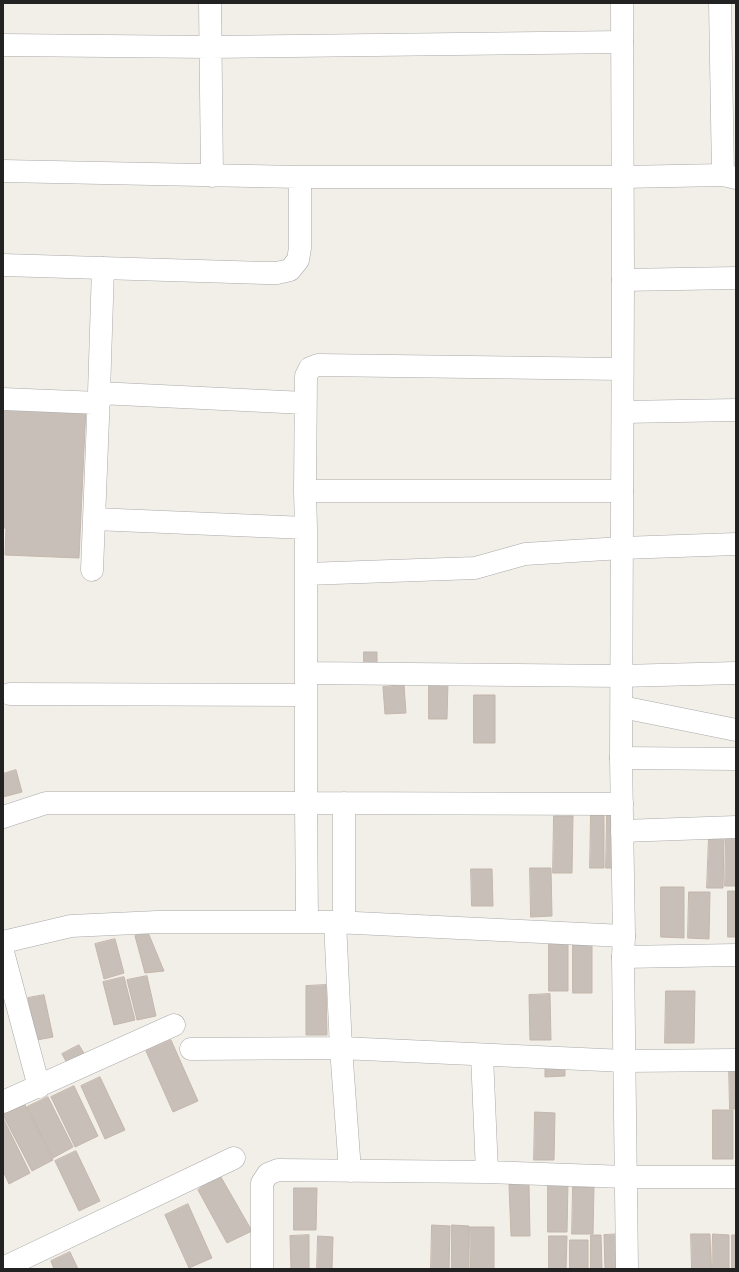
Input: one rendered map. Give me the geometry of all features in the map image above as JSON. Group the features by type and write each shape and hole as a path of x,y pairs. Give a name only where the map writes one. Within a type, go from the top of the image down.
{"street":[{"path":"210,3 212,176"},
{"path":"622,3 623,412 621,758 627,1269"},
{"path":"3,171 300,177 729,176 728,37 720,3"},
{"path":"3,45 210,47 622,42"},
{"path":"3,265 265,273 277,273 290,270 298,260 300,248 300,177"},
{"path":"92,570 103,268"},
{"path":"623,280 736,278"},
{"path":"307,921 305,403 306,376 310,368 318,365 622,368"},
{"path":"3,399 99,398 305,403"},
{"path":"623,412 736,410"},
{"path":"305,491 622,491"},
{"path":"94,519 306,528"},
{"path":"306,574 476,568 525,554 622,548 736,544"},
{"path":"306,673 621,676 736,673"},
{"path":"10,694 306,695"},
{"path":"622,707 736,730"},
{"path":"621,758 736,759"},
{"path":"3,817 46,803 306,802 622,804"},
{"path":"344,803 340,923 341,1048 350,1171"},
{"path":"622,831 736,827"},
{"path":"3,942 72,926 157,922 307,921 736,955"},
{"path":"3,952 39,1087"},
{"path":"3,1102 174,1025"},
{"path":"191,1049 341,1048 625,1061 736,1060"},
{"path":"482,1055 488,1172"},
{"path":"3,1268 234,1158"},
{"path":"262,1269 262,1183 268,1174 278,1170 488,1172 626,1177 736,1177"}],"building":[{"path":"3,402 86,406 79,558 5,555 6,528 3,528"},
{"path":"364,652 377,652 377,668 364,668"},
{"path":"429,681 448,681 447,719 429,719"},
{"path":"404,685 406,713 385,714 383,687"},
{"path":"474,695 495,695 495,743 474,743"},
{"path":"16,770 22,792 3,797 3,774"},
{"path":"591,814 604,814 604,868 590,868"},
{"path":"607,814 622,815 620,868 606,868"},
{"path":"554,816 573,816 572,873 553,873"},
{"path":"709,837 724,838 723,888 707,888"},
{"path":"726,837 736,837 736,886 725,886"},
{"path":"530,868 551,868 552,916 531,917"},
{"path":"471,869 492,869 493,906 472,906"},
{"path":"661,887 684,887 684,938 661,937"},
{"path":"728,891 736,891 736,937 728,937"},
{"path":"689,892 710,892 709,939 688,938"},
{"path":"147,930 164,971 145,973 135,936"},
{"path":"115,939 124,973 104,979 95,944"},
{"path":"549,942 568,942 568,991 549,991"},
{"path":"573,945 592,945 592,993 573,993"},
{"path":"147,976 156,1016 137,1020 127,980"},
{"path":"124,977 135,1020 114,1025 103,982"},
{"path":"326,985 327,1035 306,1035 306,986"},
{"path":"666,991 695,991 694,1043 665,1043"},
{"path":"550,994 551,1040 530,1040 529,995"},
{"path":"44,995 53,1037 37,1040 28,998"},
{"path":"171,1040 198,1101 173,1112 146,1051"},
{"path":"79,1045 85,1055 68,1065 62,1054"},
{"path":"565,1067 565,1076 545,1077 545,1068"},
{"path":"729,1067 736,1067 736,1109 730,1109"},
{"path":"100,1077 125,1130 105,1139 81,1086"},
{"path":"74,1086 98,1136 75,1147 51,1097"},
{"path":"48,1097 73,1147 53,1158 27,1107"},
{"path":"23,1101 53,1160 32,1171 3,1115 3,1111"},
{"path":"713,1110 733,1110 733,1159 713,1159"},
{"path":"535,1112 555,1113 554,1160 534,1160"},
{"path":"3,1118 30,1173 9,1184 3,1171"},
{"path":"76,1151 100,1201 79,1211 55,1161"},
{"path":"218,1172 252,1231 227,1243 198,1190"},
{"path":"548,1182 568,1182 567,1232 548,1232"},
{"path":"529,1184 530,1236 511,1236 509,1185"},
{"path":"573,1187 594,1187 593,1234 572,1234"},
{"path":"294,1188 317,1188 316,1230 294,1230"},
{"path":"188,1204 212,1258 189,1268 165,1215"},
{"path":"432,1225 450,1226 449,1269 431,1269"},
{"path":"452,1225 469,1226 469,1269 452,1269"},
{"path":"470,1227 494,1227 494,1269 471,1269"},
{"path":"623,1234 624,1269 605,1269 604,1235"},
{"path":"691,1234 710,1234 711,1269 692,1269"},
{"path":"713,1234 729,1235 729,1269 712,1269"},
{"path":"309,1235 309,1269 291,1269 290,1236"},
{"path":"591,1235 601,1235 602,1269 591,1269"},
{"path":"732,1235 736,1235 736,1269 732,1269"},
{"path":"318,1236 333,1237 332,1269 317,1269"},
{"path":"549,1236 567,1236 566,1269 549,1269"},
{"path":"570,1240 588,1240 588,1269 570,1269"},
{"path":"70,1252 78,1269 54,1269 51,1261"}]}
